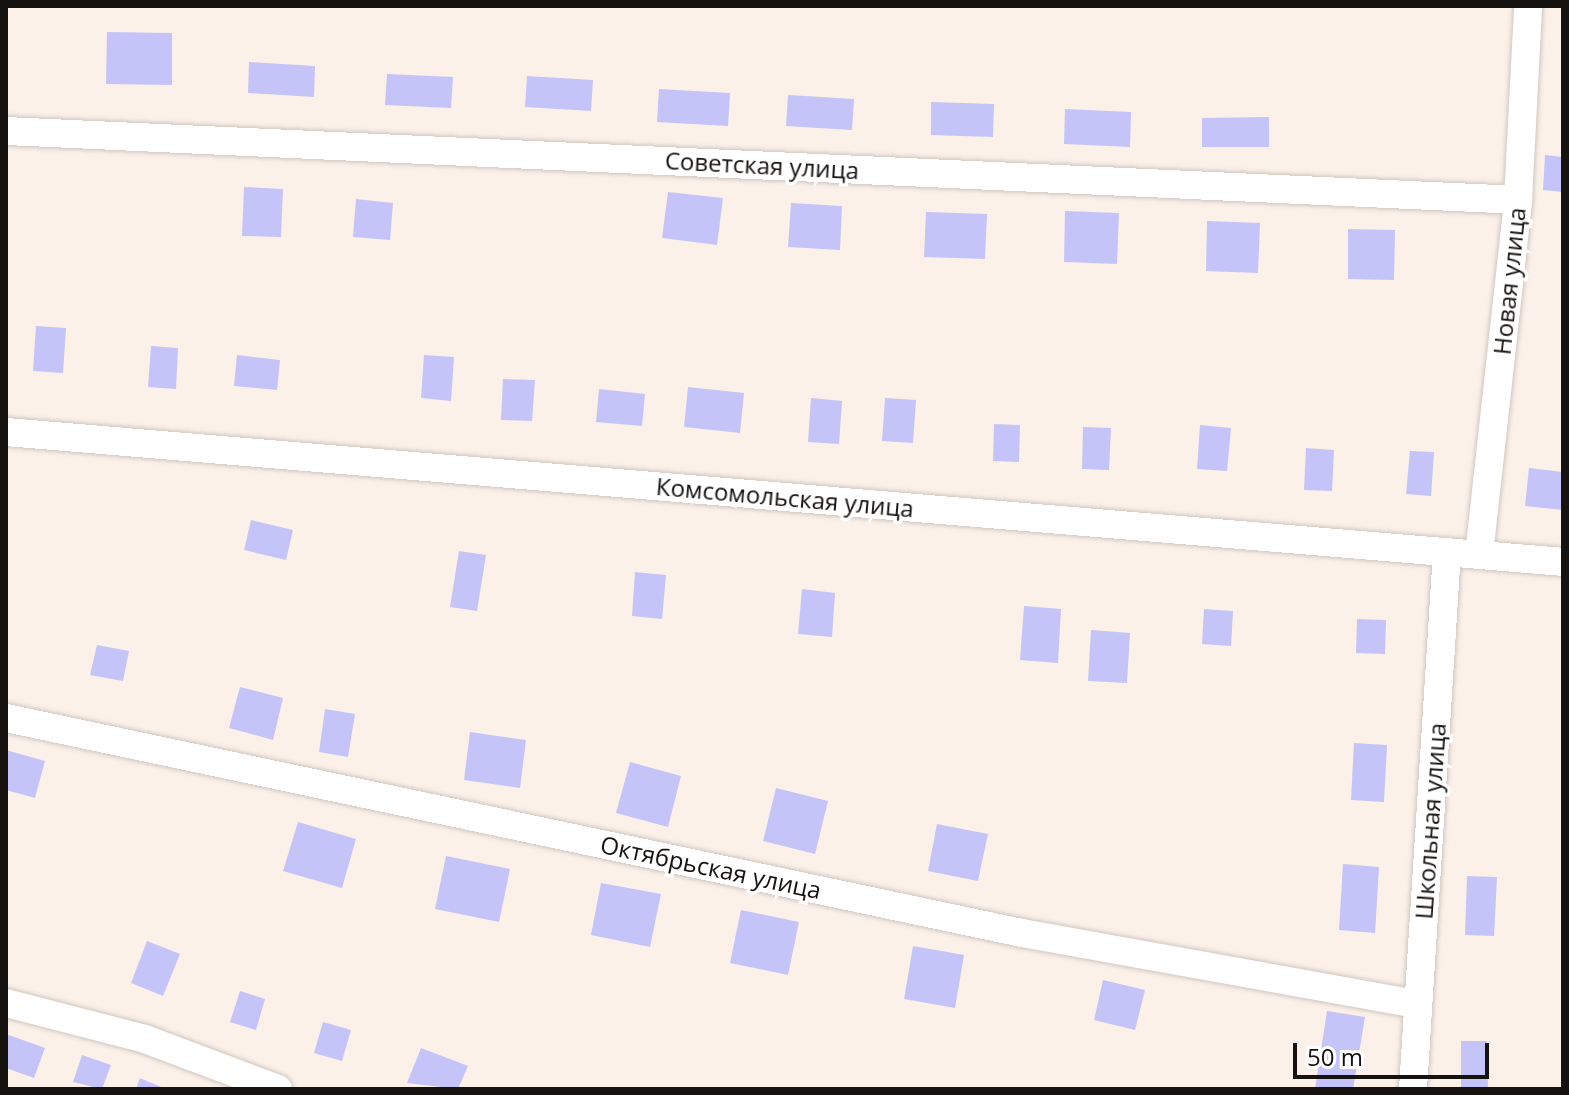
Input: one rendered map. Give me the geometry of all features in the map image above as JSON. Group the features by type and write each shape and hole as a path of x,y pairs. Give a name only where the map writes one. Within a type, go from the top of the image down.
{"street":[{"name":"Новая улица","path":"1479,555 1518,200 1528,6"},
{"name":"Советская улица","path":"6,131 1518,200"},
{"name":"Комсомольская улица","path":"6,432 1563,562"},
{"name":"Школьная улица","path":"1413,1089 1447,552"},
{"name":"Октябрьская улица","path":"6,718 1022,933 1418,1004"},
{"path":"6,1003 145,1039 278,1089"}],"building":[{"path":"107,32 172,33 172,85 106,84"},
{"path":"249,62 315,66 314,97 248,93"},
{"path":"387,74 453,77 451,108 385,105"},
{"path":"527,76 593,80 591,111 525,107"},
{"path":"659,89 730,93 728,126 657,122"},
{"path":"788,95 854,99 852,130 786,126"},
{"path":"931,102 994,104 993,137 931,135"},
{"path":"1065,109 1131,112 1130,147 1064,144"},
{"path":"1269,117 1269,147 1202,147 1202,118"},
{"path":"1545,155 1563,157 1563,192 1543,190"},
{"path":"244,187 283,189 281,237 242,236"},
{"path":"668,192 723,198 717,245 662,238"},
{"path":"356,199 393,203 390,240 353,237"},
{"path":"791,203 842,206 840,250 788,247"},
{"path":"1065,211 1119,213 1117,264 1064,262"},
{"path":"926,212 987,214 985,259 924,257"},
{"path":"1207,221 1260,223 1258,273 1206,271"},
{"path":"1348,229 1395,230 1394,280 1348,279"},
{"path":"36,326 66,328 63,373 33,371"},
{"path":"151,346 178,348 176,389 148,387"},
{"path":"237,355 280,360 277,390 234,386"},
{"path":"424,355 454,357 451,401 421,398"},
{"path":"503,379 535,380 532,421 501,420"},
{"path":"688,387 744,393 740,433 684,427"},
{"path":"599,389 645,394 642,426 596,422"},
{"path":"811,398 842,401 839,444 808,442"},
{"path":"885,398 916,400 913,443 882,441"},
{"path":"994,424 1020,425 1019,462 993,461"},
{"path":"1200,425 1231,428 1227,471 1197,469"},
{"path":"1083,427 1111,428 1109,470 1082,469"},
{"path":"1306,448 1334,450 1332,491 1304,490"},
{"path":"1410,451 1434,452 1431,496 1406,494"},
{"path":"1529,468 1563,472 1563,510 1525,506"},
{"path":"251,520 293,530 286,560 244,550"},
{"path":"459,551 486,555 477,611 450,607"},
{"path":"635,572 666,575 662,619 632,616"},
{"path":"802,589 835,593 832,637 798,634"},
{"path":"1024,606 1061,609 1058,663 1020,660"},
{"path":"1204,609 1233,611 1231,646 1202,644"},
{"path":"1357,619 1386,620 1385,654 1356,653"},
{"path":"1091,630 1130,633 1127,683 1088,681"},
{"path":"97,645 129,651 123,681 90,675"},
{"path":"240,687 283,698 273,740 229,728"},
{"path":"325,709 355,714 348,757 319,752"},
{"path":"470,732 526,740 520,788 464,780"},
{"path":"1354,743 1387,745 1384,802 1351,800"},
{"path":"6,750 45,761 35,798 6,790"},
{"path":"630,762 681,776 668,827 616,813"},
{"path":"776,788 828,801 815,854 763,841"},
{"path":"298,822 356,839 342,888 283,871"},
{"path":"937,824 988,834 978,881 928,871"},
{"path":"446,856 510,869 499,922 435,909"},
{"path":"1343,864 1379,867 1375,933 1339,930"},
{"path":"1467,876 1497,877 1494,936 1465,935"},
{"path":"601,883 661,894 650,947 591,935"},
{"path":"741,910 799,922 788,975 730,963"},
{"path":"147,941 180,954 163,996 131,983"},
{"path":"913,946 964,955 955,1008 904,999"},
{"path":"1103,980 1145,990 1135,1030 1094,1020"},
{"path":"240,991 265,999 256,1030 230,1022"},
{"path":"1327,1011 1365,1017 1353,1089 1315,1089"},
{"path":"323,1022 351,1030 342,1061 314,1053"},
{"path":"6,1034 45,1048 34,1078 6,1068"},
{"path":"1461,1041 1487,1041 1488,1089 1461,1089"},
{"path":"421,1048 468,1066 458,1089 407,1083"},
{"path":"82,1055 111,1065 102,1089 73,1082"},
{"path":"140,1078 166,1089 136,1089"}]}
